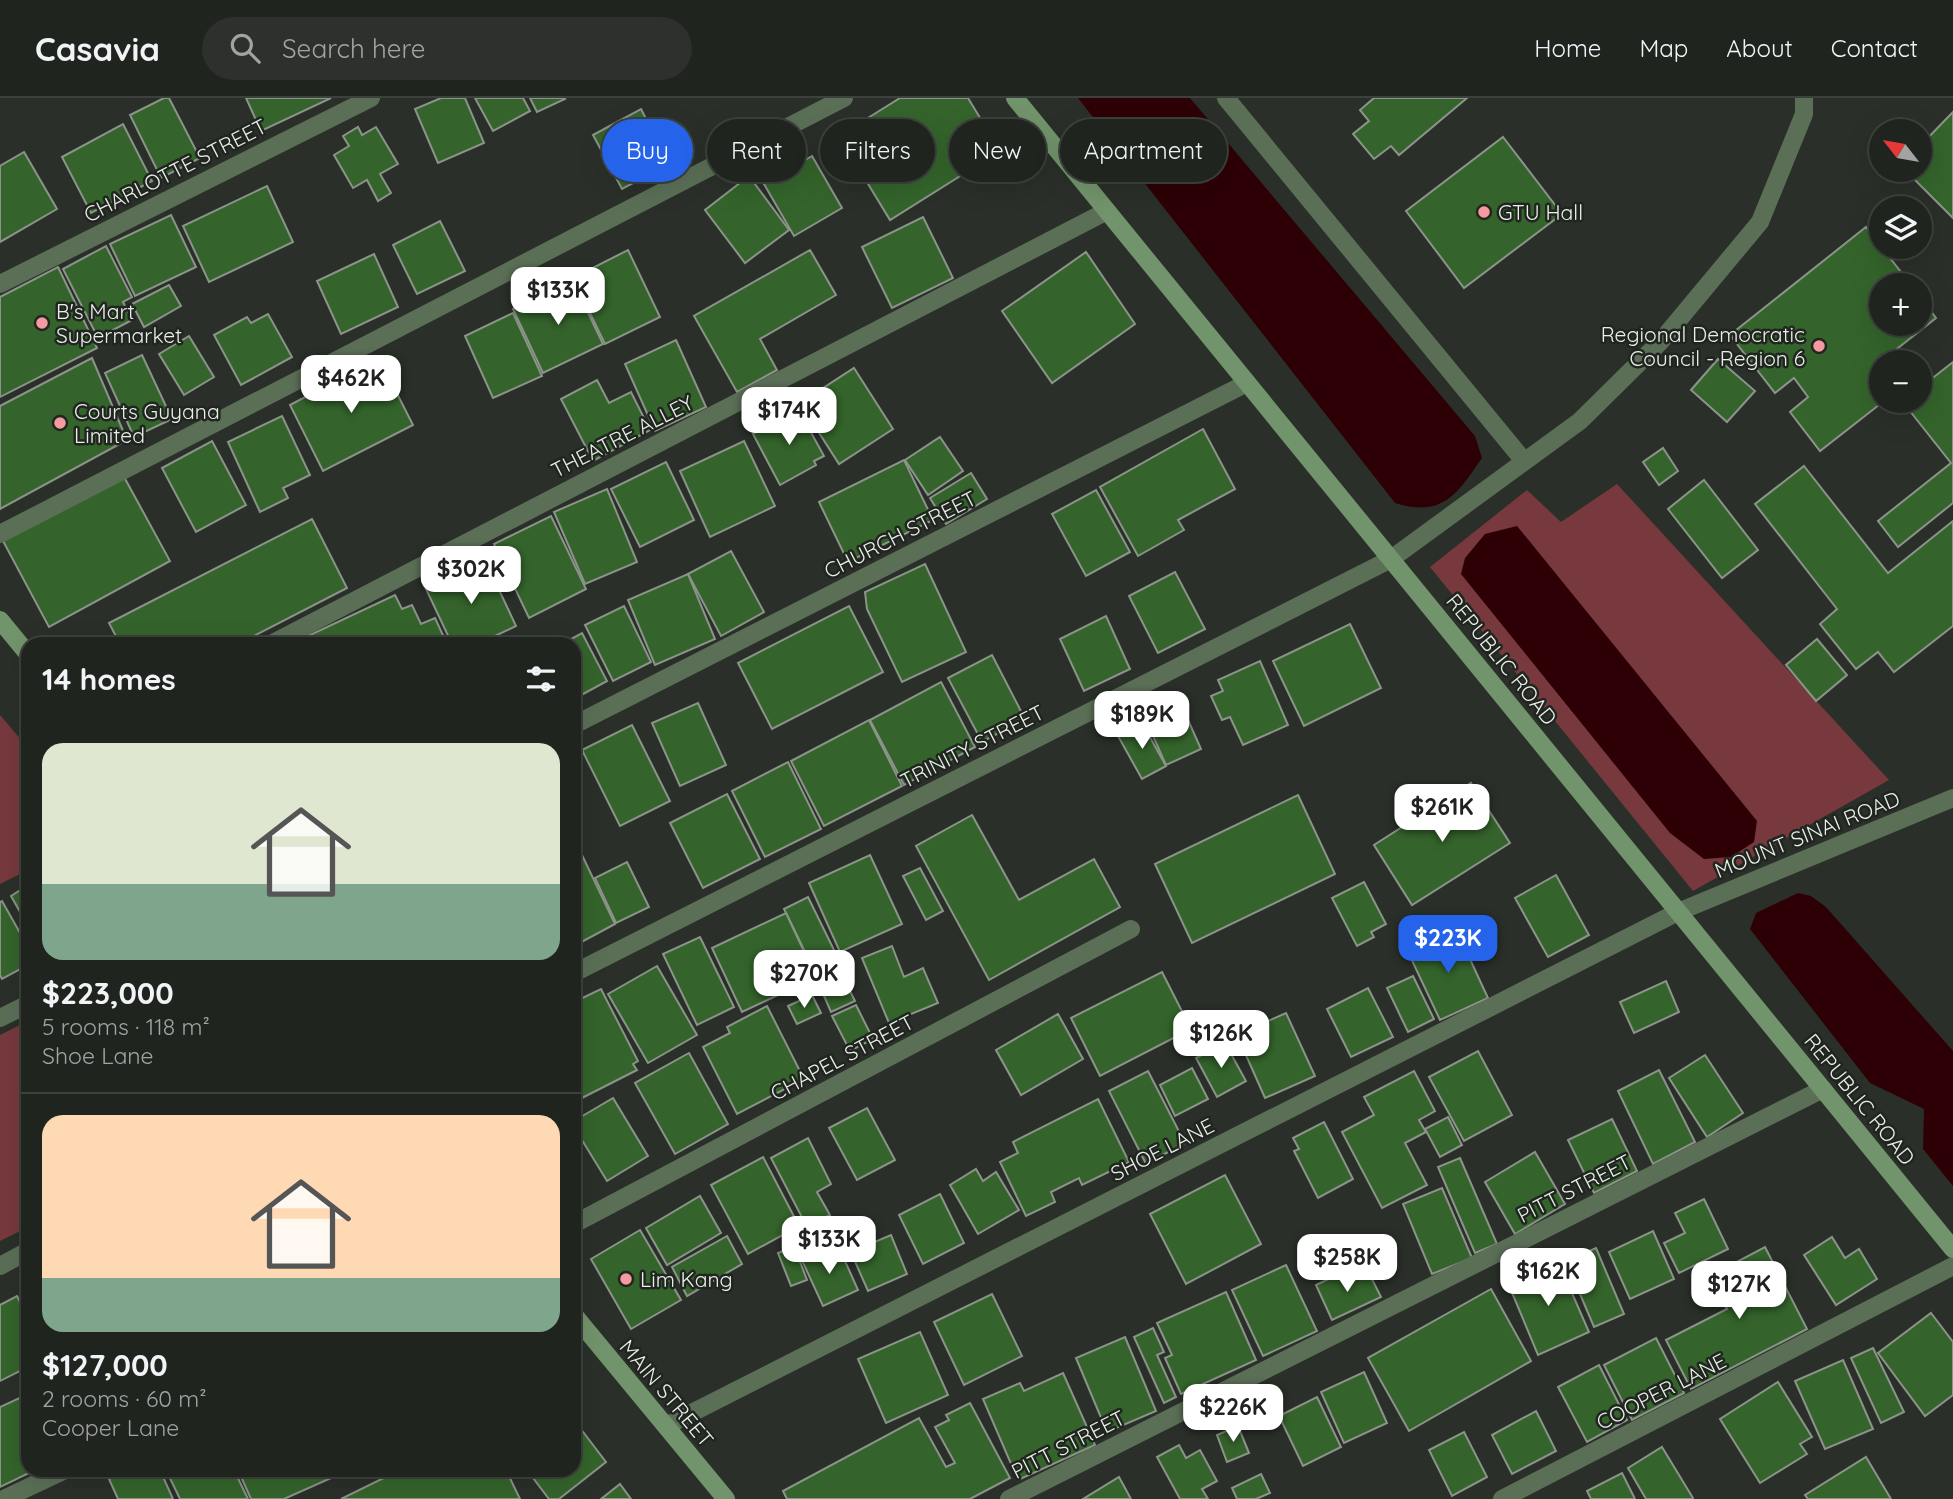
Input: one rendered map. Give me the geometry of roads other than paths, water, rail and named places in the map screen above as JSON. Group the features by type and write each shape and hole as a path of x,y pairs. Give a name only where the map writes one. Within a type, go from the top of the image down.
{"street":[{"name":"CHARLOTTE STREET","path":"0,284 371,98"},
{"path":"0,534 844,98"},
{"name":"REPUBLIC ROAD","path":"1015,98 1953,1249"},
{"path":"1226,98 1524,461"},
{"name":"TRINITY STREET","path":"581,969 1391,559 1580,421 1661,341 1760,222 1804,114 1804,98"},
{"name":"THEATRE ALLEY","path":"285,637 1107,211"},
{"name":"CHURCH STREET","path":"581,722 1247,383"},
{"path":"0,620 21,645"},
{"name":"MOUNT SINAI ROAD","path":"1678,912 1953,798"},
{"name":"SHOE LANE","path":"666,1426 1678,912"},
{"name":"CHAPEL STREET","path":"581,1220 1131,929"},
{"path":"0,1018 21,1008"},
{"name":"PITT STREET","path":"1009,1499 1823,1088"},
{"path":"0,1266 21,1255"},
{"name":"COOPER LANE","path":"1502,1499 1953,1266"},
{"name":"MAIN STREET","path":"581,1323 726,1499"},
{"path":"4,1499 50,1477"}],"place":[{"name":"GTU Hall","path":"1484,212"},
{"name":"B's Mart Supermarket","path":"42,323"},
{"name":"Regional Democratic Council - Region 6","path":"1819,346"},
{"name":"Courts Guyana Limited","path":"60,423"},
{"name":"Lim Kang","path":"626,1279"}]}
